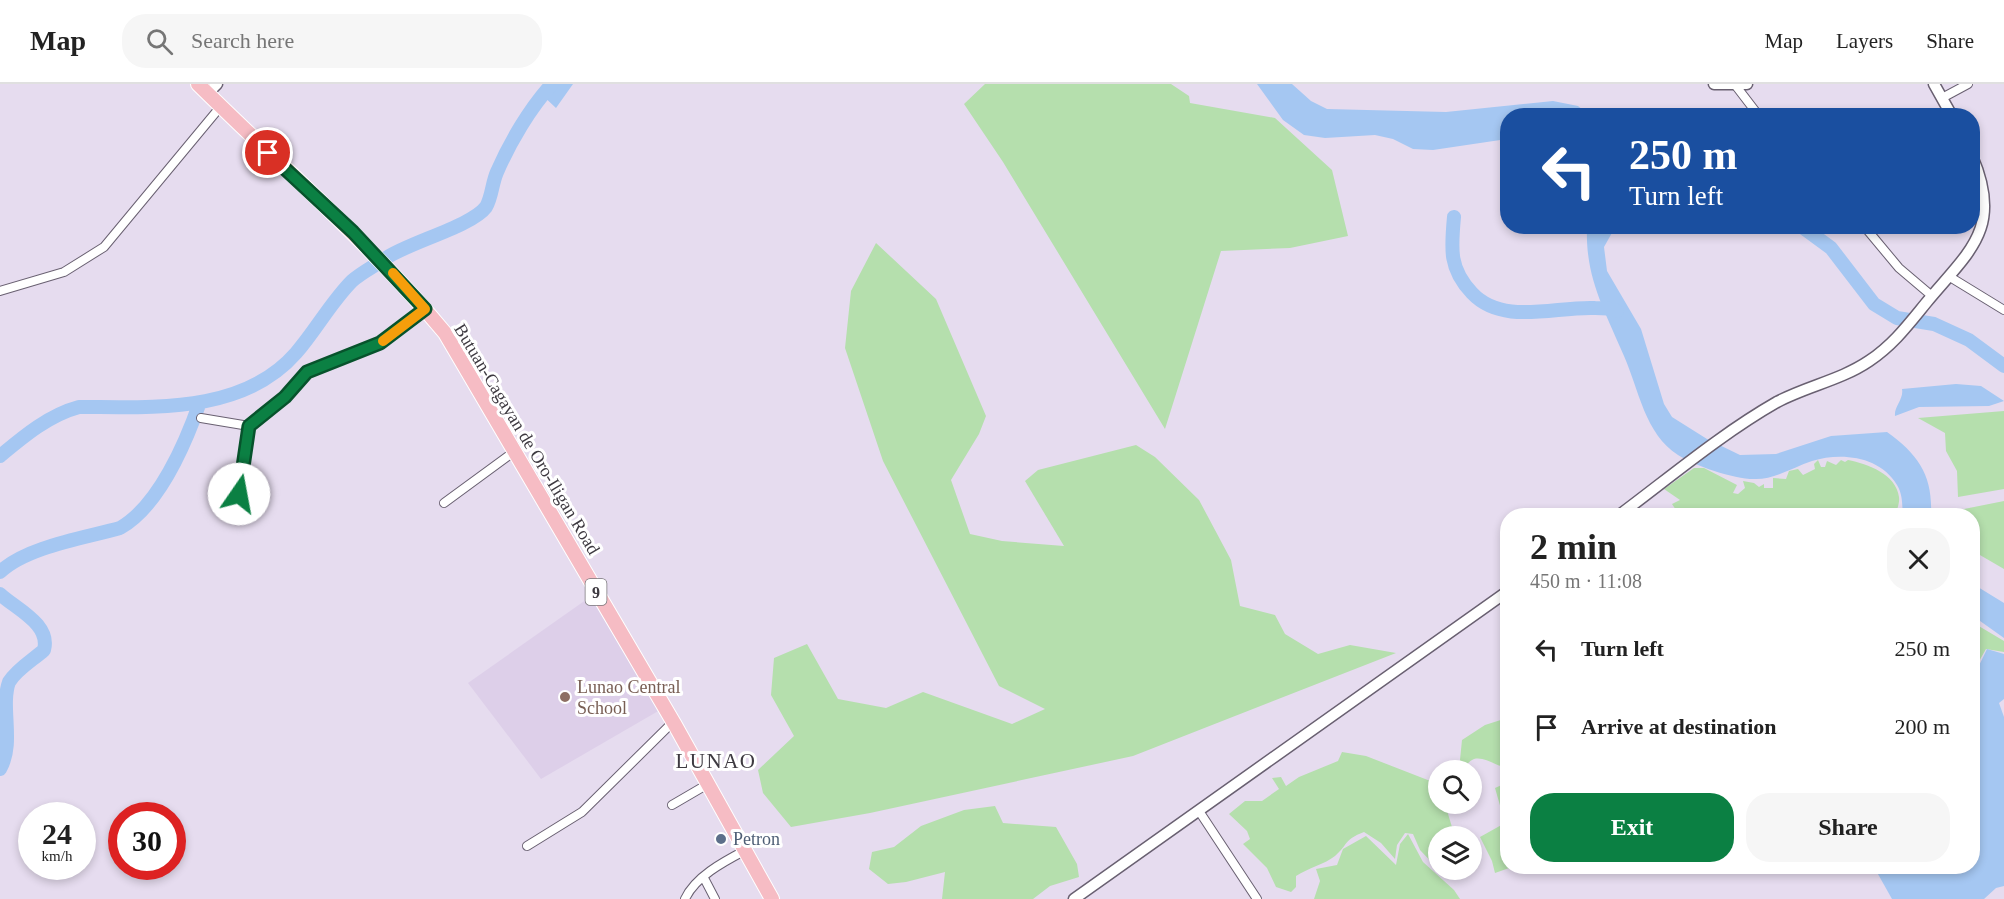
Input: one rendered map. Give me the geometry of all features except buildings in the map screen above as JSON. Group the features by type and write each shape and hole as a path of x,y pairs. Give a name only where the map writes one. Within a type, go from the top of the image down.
{"highway":[{"name":"Butuan-Cagayan de Oro-Iligan Road","path":"208,87 221,106 353,232 411,291 456,351 673,722 772,899"}],"street":[{"path":"1714,84 1741,85 1754,108"},
{"path":"1934,84 1948,108"},
{"path":"1942,98 1968,84"},
{"path":"0,291 64,272 104,247 221,106"},
{"path":"1980,178 1984,220 1980,232"},
{"path":"1871,234 1929,299"},
{"path":"1629,508 1778,402 1854,370 1903,333 1975,246 1979,234"},
{"path":"1950,277 2004,310"},
{"path":"234,508 243,474 249,426 285,397 307,372 380,343 425,309"},
{"path":"201,418 249,426"},
{"path":"444,503 515,451"},
{"path":"1074,899 1500,597"},
{"path":"527,846 582,812 673,722"},
{"path":"672,805 708,784"},
{"path":"1199,811 1257,899"},
{"path":"685,899 688,891 724,861 744,851"},
{"path":"704,878 716,899"}],"shaded area":[{"name":"Lunao Central School","path":"590,597 660,710 541,779 468,683"}],"green space":[{"path":"985,84 1171,84 1189,96 1190,103 1275,118 1332,170 1348,236 1290,248 1221,251 1165,429 1003,162 964,104"},
{"path":"876,243 936,299 986,416 979,434 951,480 970,534 1002,541 1064,546 1025,481 1038,470 1136,445 1155,457 1199,500 1231,560 1240,606 1275,615 1285,634 1318,654 1350,645 1396,653 1133,756 870,813 791,827 763,793 758,770 794,736 771,695 774,658 807,644 838,699 886,708 923,692 1012,724 1045,709 999,686 883,461 845,348 851,291"},
{"path":"2004,411 2004,489 1958,497 1957,471 1946,451 1945,433 1918,418"},
{"path":"1818,460 1821,467 1825,467 1827,461 1836,465 1841,460 1845,462 1848,460 1880,471 1893,482 1897,489 1898,508 1675,508 1672,504 1680,500 1664,489 1694,468 1704,468 1737,485 1733,493 1738,494 1745,488 1743,481 1754,483 1759,487 1764,484 1764,488 1773,488 1773,478 1786,479 1789,471 1798,469 1803,475 1815,469 1814,464"},
{"path":"2004,501 2004,569 1980,555 1980,508 1969,508"},
{"path":"1980,627 2004,641 2004,652 1986,649 1980,660"},
{"path":"1500,720 1500,765 1478,758 1460,760 1462,740 1485,725"},
{"path":"1342,752 1366,756 1428,780 1428,814 1448,814 1452,826 1428,826 1428,858 1420,850 1413,834 1405,833 1397,845 1395,859 1381,843 1364,832 1349,840 1331,859 1296,876 1296,887 1291,892 1276,887 1267,868 1243,844 1250,839 1247,831 1229,814 1245,801 1262,801 1279,789 1272,778 1281,777 1286,786 1299,777 1338,761"},
{"path":"1500,786 1500,806 1495,788"},
{"path":"995,806 1003,823 1056,827 1077,864 1079,877 1050,886 1033,899 942,899 945,872 888,884 869,869 872,852 894,847 921,826 964,810"},
{"path":"1500,826 1500,871 1495,873 1482,841 1482,836"},
{"path":"1408,834 1423,862 1428,867 1428,880 1443,880 1460,899 1314,899 1320,881 1316,869 1337,865 1343,849 1366,836 1396,865 1400,844"}],"water":[{"path":"547,84 573,84 556,108 540,93"},
{"path":"1257,84 1292,84 1311,101 1327,109 1446,112 1553,101 1580,108 1500,108 1500,140 1433,150 1413,149 1393,139 1375,135 1325,138 1304,135 1283,120"},
{"path":"1587,234 1611,234 1604,247 1607,271 1641,329 1664,404 1672,417 1707,439 1740,455 1776,454 1831,436 1887,432 1908,449 1922,468 1929,489 1931,508 1902,508 1897,485 1890,475 1870,462 1859,459 1823,458 1770,477 1748,479 1716,472 1678,455 1658,435 1644,410 1603,309 1589,262"},
{"path":"1956,384 1981,386 2004,401 1989,406 1919,407 1895,416 1902,389"},
{"path":"1980,588 2004,603 2004,638 1980,621"},
{"path":"1987,649 2004,654 2004,699 1999,703 2004,717 2004,886 1996,888 1984,899 1892,899 1878,874 1980,874 1980,664"}],"waterway":[{"path":"0,456 47,421 79,407 166,406 195,403 223,397 250,387 274,373 296,353 344,289 356,278 397,252 468,221 486,207 495,176 508,149 528,114 552,84"},
{"path":"1454,217 1452,249 1455,267 1472,293 1485,303 1514,312 1580,308 1617,311"},
{"path":"1812,234 1831,248 1874,304 1897,318 1934,324 1969,340 2004,366"},
{"path":"0,572 25,556 120,528 134,518 147,505 169,472 179,454 200,402"},
{"path":"0,594 31,618 42,632 45,641 44,650 9,682 6,702 6,748 0,769"}],"slow traffic":[{"path":"383,341 425,309 393,273"}],"place":[{"name":"Lunao Central School","path":"565,697"},
{"name":"Petron","path":"721,839"}],"district":[{"name":"LUNAO","path":"716,761"}],"route":[{"path":"239,494 245,466 249,426 285,397 307,372 380,343 425,309 411,291 353,232 268,153"}]}
